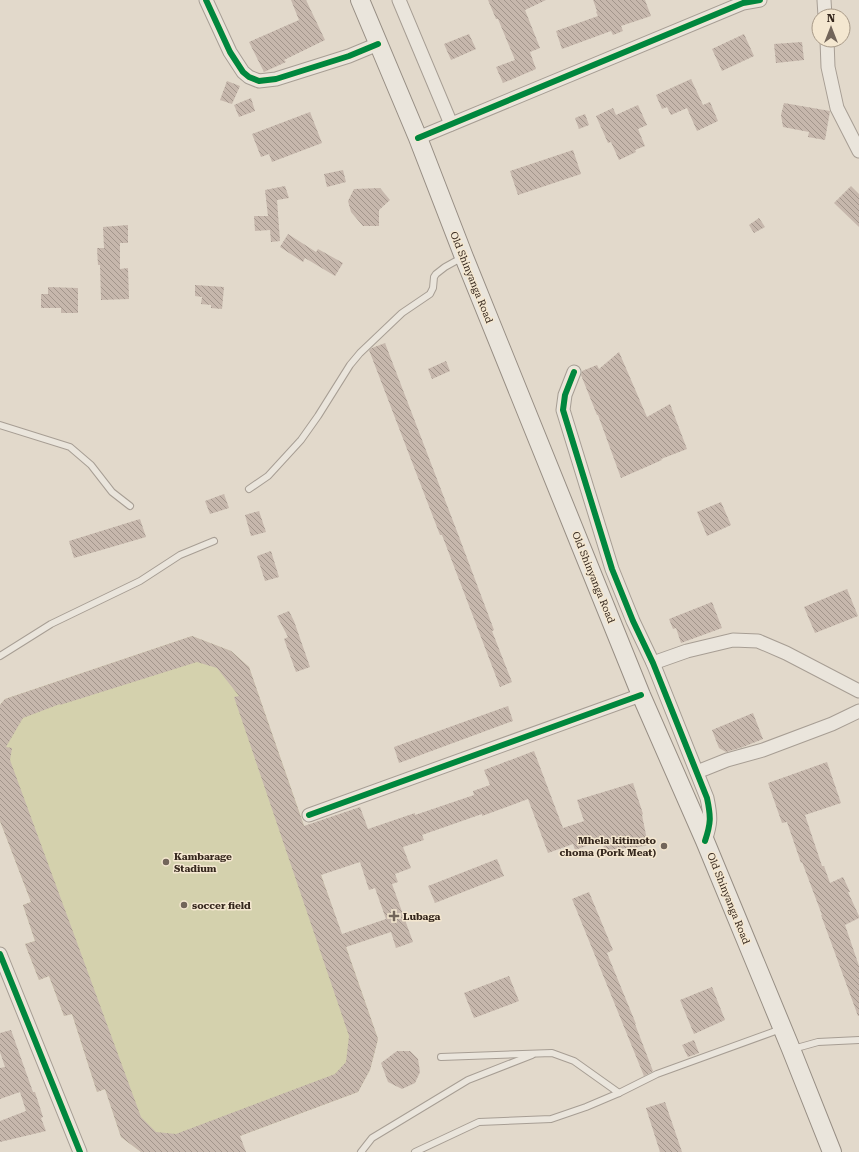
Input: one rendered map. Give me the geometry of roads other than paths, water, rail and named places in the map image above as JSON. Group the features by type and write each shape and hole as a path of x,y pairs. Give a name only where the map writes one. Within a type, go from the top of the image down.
{"main road":[{"name":"Old Shinyanga Road","path":"360,0 418,138 464,257 641,695 705,841 792,1049 832,1152"}],"street":[{"path":"206,0 230,52 243,72 249,77 259,81 276,79 349,56 378,44"},
{"path":"399,0 451,124"},
{"path":"418,138 743,4 760,0"},
{"path":"827,48 828,67 837,108 859,151"},
{"path":"574,372 565,395 563,410 612,569 633,621 653,663 707,798 711,816 705,841"},
{"path":"653,663 687,651 733,640 758,641 792,656 859,690"},
{"path":"309,815 641,695"},
{"path":"696,772 727,760 763,750 832,724 859,711"},
{"path":"0,954 6,988 80,1152"}],"lane":[{"path":"249,489 268,476 302,440 350,365 360,353 402,312 430,294 436,274 445,267 464,257"},
{"path":"0,424 70,447 91,465 112,492 130,506"},
{"path":"0,656 51,624 140,581 180,555 214,541"},
{"path":"415,1152 479,1122 551,1119 586,1107 619,1093 656,1074 783,1028"},
{"path":"792,1049 818,1042 859,1040"},
{"path":"442,1057 552,1053 574,1061 619,1093"},
{"path":"361,1152 372,1138 468,1080 532,1054"}],"place":[{"name":"Mhela kitimoto choma (Pork Meat)","path":"664,846"},
{"name":"Kambarage Stadium","path":"166,862"},
{"name":"soccer field","path":"184,905"},
{"name":"Lubaga","path":"394,916"}]}
